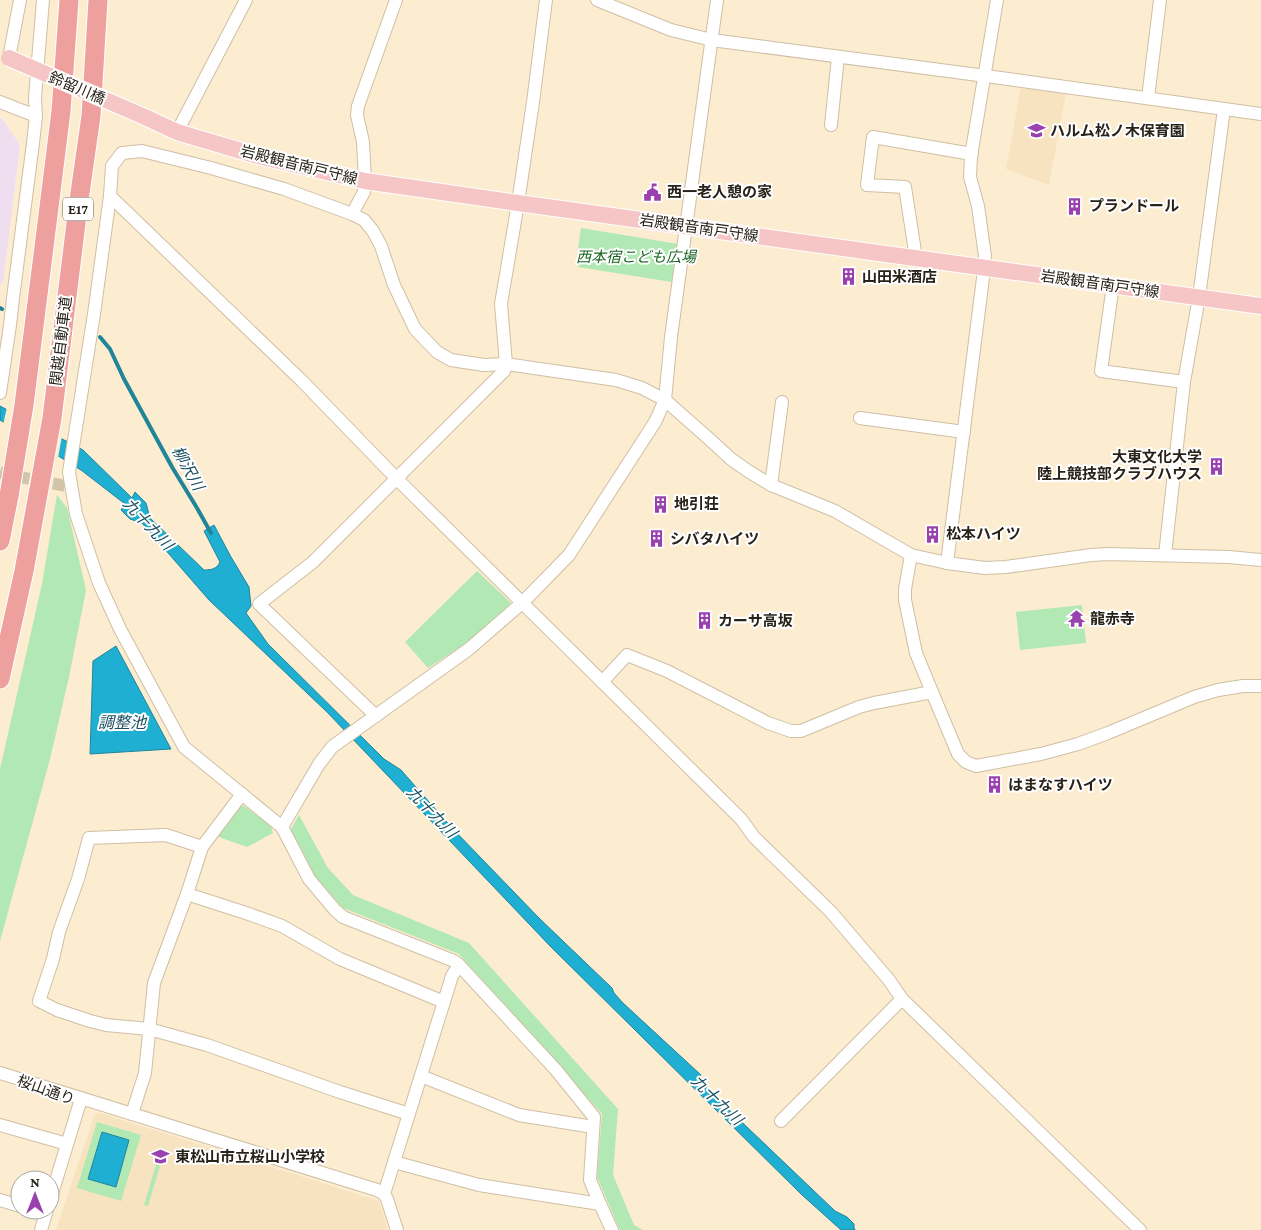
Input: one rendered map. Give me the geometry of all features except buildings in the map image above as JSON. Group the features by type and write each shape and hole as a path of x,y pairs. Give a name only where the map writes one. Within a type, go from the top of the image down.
{"highway":[{"name":"関越自動車道","path":"0,541 10,496 24,405 61,111 69,0"},
{"name":"関越自動車道","path":"0,679 24,571 52,418 91,116 98,0"}],"main road":[{"name":"鈴留川橋","path":"4,57 145,117"},
{"name":"岩殿観音南戸守線","path":"145,117 177,132 258,156 365,181 1261,306"}],"street":[{"path":"4,57 20,0"},
{"path":"0,392 36,116 35,98 43,0"},
{"path":"177,132 246,0"},
{"path":"352,214 364,192 365,181 364,142 357,115 358,106 396,0"},
{"path":"373,718 259,604 313,562 504,371 506,364 501,304 533,102 546,0"},
{"path":"597,0 671,30 712,40 1261,114"},
{"path":"282,827 323,757 332,747 469,649 522,603 569,556 655,422 664,400 718,0"},
{"path":"947,563 985,256 978,206 970,177 972,154 997,0"},
{"path":"1148,98 1160,0"},
{"path":"831,125 838,57"},
{"path":"0,102 36,116"},
{"path":"1165,555 1184,382 1200,297 1224,109"},
{"path":"916,258 905,187 867,185 873,137 972,154"},
{"path":"612,1230 590,1180 594,1117 556,1070 454,961 343,916 335,910 309,879 282,827 184,747 120,629 96,574 76,514 69,472 94,314 110,196 112,166 122,153 142,151 211,168 284,189 364,220 374,231 394,286 415,329 437,352 451,360 484,365 506,364 616,380 642,388 664,400 731,459 771,485 836,511 911,555 947,563 985,568 1025,565 1091,555 1165,555 1261,560"},
{"path":"110,196 302,381 522,603 741,819 754,836 832,912 889,980 902,999 1140,1230"},
{"path":"1112,286 1102,371 1184,382"},
{"path":"771,485 782,402"},
{"path":"860,418 964,432"},
{"path":"911,555 905,600 916,653 958,754 966,762 976,766 1041,754 1078,744 1194,697 1243,686 1261,686"},
{"path":"602,682 627,655 667,671 768,723 791,731 801,731 874,703 932,692"},
{"path":"132,1114 144,1073 154,983 202,847 242,794"},
{"path":"202,847 166,835 88,838 78,879 59,932 53,959 39,1001 57,1010 90,1021 106,1025 149,1029 207,1045 409,1114"},
{"path":"187,894 282,926 340,959 444,1002"},
{"path":"384,1194 452,976 459,965"},
{"path":"781,1121 902,999"},
{"name":"桜山通り","path":"0,1074 81,1099 59,1170"},
{"path":"420,1076 519,1114 593,1127"},
{"path":"81,1099 377,1190 384,1194 397,1230"},
{"path":"0,1125 67,1144"},
{"path":"394,1162 479,1186 600,1204"}],"shaded area":[{"name":"ハルム松ノ木保育園","path":"1021,87 1066,93 1049,185 1006,169"},
{"path":"0,117 20,145 3,283 0,284"},
{"name":"東松山市立桜山小学校","path":"100,1113 379,1201 388,1230 56,1230 95,1114"}],"green space":[{"name":"西本宿こども広場","path":"581,228 678,244 672,282 578,267 581,249 578,248"},
{"path":"57,495 67,508 86,590 50,759 0,941 0,769 42,584"},
{"path":"477,571 511,603 483,632 428,668 405,642"},
{"path":"1082,605 1086,643 1020,650 1016,612"},
{"path":"241,806 244,806 271,826 273,833 247,847 216,836"},
{"path":"299,815 328,868 353,895 469,943 618,1109 613,1175 634,1225 643,1230 620,1230 597,1177 602,1114 459,954 343,908 315,876 290,831"},
{"path":"97,1122 141,1135 121,1201 77,1188"},
{"path":"161,1148 165,1149 148,1206 144,1205"}],"water":[{"name":"九十九川","path":"0,406 83,450 132,498 135,492 146,503 150,518 204,570 214,569 220,562 204,531 214,525 249,587 251,606 246,613 268,644 384,759 401,770 452,828 539,918 612,988 623,1003 701,1075 698,1079 726,1107 835,1211 847,1217 854,1224 855,1230 841,1230 801,1194 551,947 327,712 209,600 142,523 130,519 121,510 125,504 81,470 0,420"},
{"name":"調整池","path":"116,646 171,749 90,754 93,661"},
{"path":"102,1132 129,1140 116,1187 88,1179"}],"pier":[{"path":"7,407 62,436 58,458 3,425"}],"waterway":[{"name":"柳沢川","path":"100,337 110,349 124,379 172,467 211,533"}],"tunnel":[{"path":"0,473 71,487"}],"place":[{"name":"ハルム松ノ木保育園","path":"1036,131"},
{"name":"西一老人憩の家","path":"653,192"},
{"name":"プランドール","path":"1075,206"},
{"name":"山田米酒店","path":"848,277"},
{"name":"大東文化大学 陸上競技部クラブハウス","path":"1216,466"},
{"name":"地引荘","path":"660,504"},
{"name":"松本ハイツ","path":"932,534"},
{"name":"シバタハイツ","path":"656,539"},
{"name":"龍赤寺","path":"1076,619"},
{"name":"カーサ高坂","path":"704,621"},
{"name":"はまなすハイツ","path":"994,785"},
{"name":"東松山市立桜山小学校","path":"161,1157"}]}
